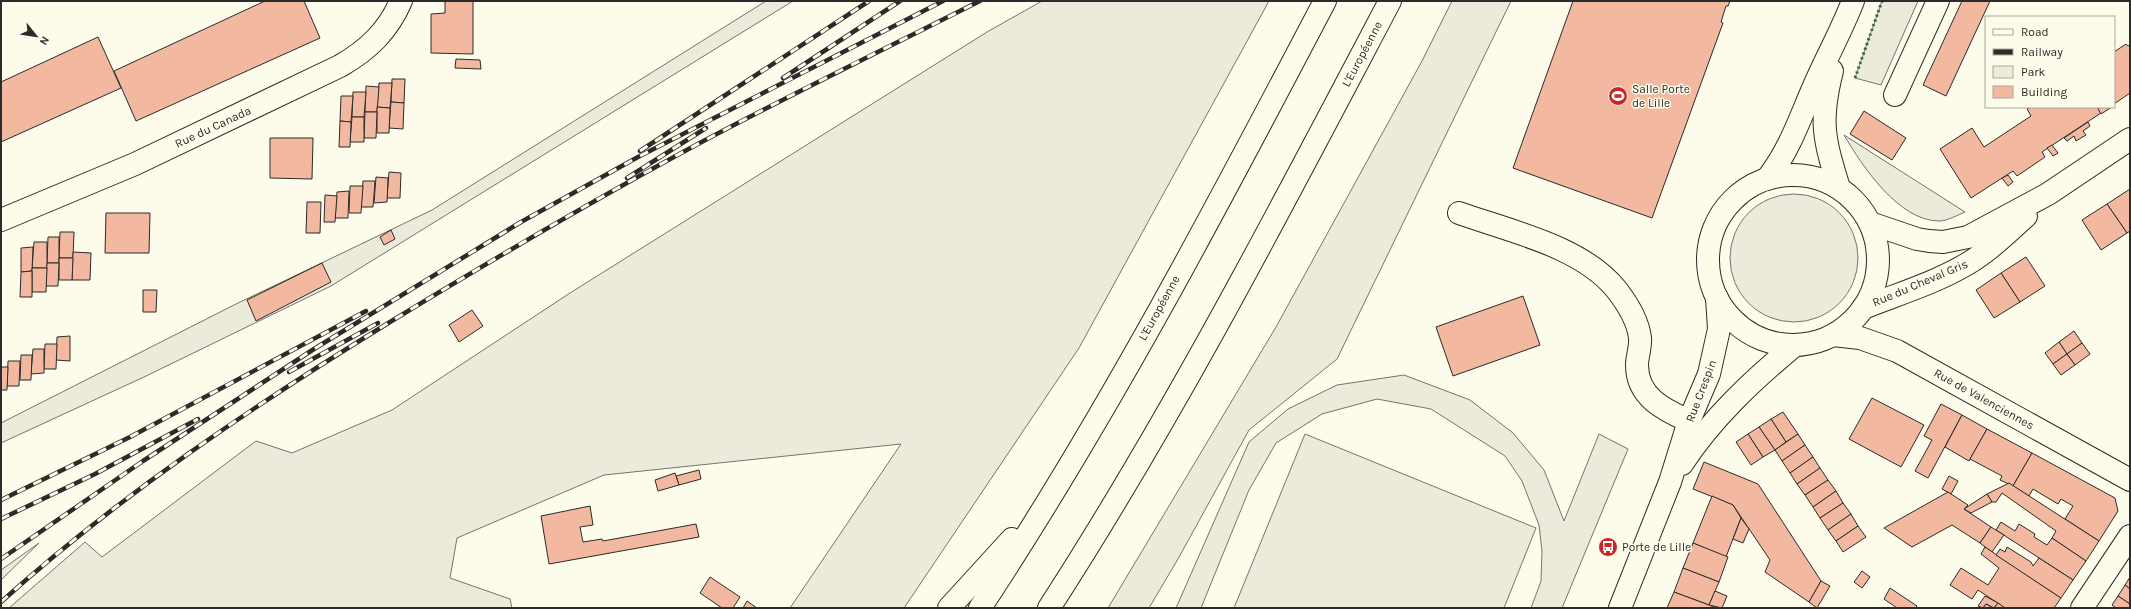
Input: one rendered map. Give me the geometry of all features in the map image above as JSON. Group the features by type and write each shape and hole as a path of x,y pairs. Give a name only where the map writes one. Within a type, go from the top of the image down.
{"main road":[{"name":"Rue du Canada","path":"1,220 135,164 340,66 359,55 373,44 395,16 401,1"},
{"name":"L'Européenne","path":"980,608 1113,389 1215,208 1325,1"},
{"name":"L'Européenne","path":"1049,608 1098,529 1239,284 1390,1"},
{"path":"1895,95 1938,1"},
{"path":"1767,179 1782,159 1794,138 1811,92 1851,7"},
{"path":"1839,188 1826,146 1823,113 1832,71 1851,7"},
{"name":"Rue du Cheval Gris","path":"1870,223 1917,239 1943,242 1958,240 1977,234 2048,194 2130,139"},
{"path":"1801,175 1821,179 1839,188 1860,207 1870,223 1877,243 1878,270 1873,290 1863,308 1847,326 1832,335 1811,343 1795,345 1774,343 1749,332 1728,315 1717,298 1712,284 1708,263 1710,241 1715,227 1726,208 1735,197 1747,188 1767,179 1780,176 1801,175"},
{"name":"Rue du Cheval Gris","path":"1863,308 1931,282 1967,264 2003,237 2048,194"},
{"path":"1459,213 1566,251 1601,274 1624,301 1637,325 1640,338 1638,375 1647,394 1665,410 1690,421"},
{"name":"Rue Crespin","path":"1620,608 1670,482 1690,421 1714,358 1719,329 1717,298"},
{"name":"Rue de Valenciennes","path":"1832,335 1860,338 1897,351 2130,480"},
{"name":"Rue Crespin","path":"1670,482 1693,448 1717,419 1765,371 1795,345"},
{"path":"949,608 1046,501"},
{"path":"1061,608 1098,529"},
{"path":"2082,608 2130,536"}],"green space":[{"path":"766,1 793,1 331,286 144,377 1,443 1,423 234,305 432,210"},
{"path":"1042,1 1269,1 1079,348 904,608 790,608 901,444 604,475 457,538 450,578 510,599 512,608 9,608 85,542 102,557 256,441 292,453 392,410 570,293 987,32"},
{"path":"1452,1 1511,1 1337,359 1249,430 1178,559 1149,608 1108,608 1276,327 1422,61"},
{"path":"1882,1 1918,1 1881,85 1855,78"},
{"path":"1844,135 1965,212 1949,219 1939,221 1924,219 1910,212 1883,190 1871,176"},
{"path":"1800,194 1813,196 1824,201 1835,208 1844,217 1856,239 1858,258 1856,277 1851,288 1844,299 1835,308 1813,320 1788,322 1775,320 1764,315 1753,308 1744,299 1732,277 1730,252 1732,239 1737,228 1744,217 1753,208 1775,196"},
{"path":"1404,375 1470,400 1513,433 1544,470 1564,521 1599,434 1628,449 1562,608 1531,608 1541,581 1542,551 1539,525 1522,481 1505,456 1431,409 1377,399 1322,414 1276,443 1249,490 1201,608 1176,608 1249,442 1288,409 1337,385"},
{"path":"1305,434 1536,528 1504,608 1234,608"},
{"path":"39,543 1,580 1,570"}],"building":[{"path":"265,1 304,1 320,38 136,121 114,71"},
{"path":"445,1 473,1 473,54 431,53 431,14 445,13"},
{"name":"Salle Porte de Lille","path":"1573,1 1730,1 1728,6 1726,6 1721,22 1723,23 1652,218 1513,168"},
{"path":"1962,1 1990,1 1946,96 1923,85"},
{"path":"98,37 121,88 1,142 1,82"},
{"path":"2126,44 2128,46 2130,45 2130,93 2115,103 2115,51"},
{"path":"456,59 480,60 481,69 455,68"},
{"path":"392,79 405,79 404,103 391,102"},
{"path":"379,83 392,83 390,108 377,107"},
{"path":"366,86 379,87 377,112 365,112"},
{"path":"353,92 366,92 364,117 352,117"},
{"path":"341,96 353,96 351,122 340,121"},
{"path":"391,102 404,103 403,129 389,128"},
{"path":"377,107 390,108 389,133 377,133"},
{"path":"2098,108 2101,113 2042,152 2045,157 2017,176 2013,171 1971,198 1940,149 1972,128 1984,147 2031,116 2027,109"},
{"path":"2098,108 2110,108 2101,114"},
{"path":"1864,111 1906,138 1892,160 1850,134"},
{"path":"365,112 377,112 376,138 364,138"},
{"path":"352,117 364,117 364,142 350,142"},
{"path":"340,121 351,122 350,147 339,147"},
{"path":"2088,122 2090,126 2083,131 2086,135 2076,141 2074,136 2067,141 2064,138"},
{"path":"270,138 313,138 312,179 270,178"},
{"path":"2052,145 2058,153 2053,156 2047,148"},
{"path":"389,172 401,173 400,198 387,198"},
{"path":"2008,175 2013,182 2008,186 2002,178"},
{"path":"376,177 388,178 387,202 374,203"},
{"path":"363,181 375,181 373,207 361,207"},
{"path":"350,186 363,186 361,213 349,213"},
{"path":"2130,189 2130,231 2127,233 2107,204"},
{"path":"349,191 348,218 335,218 337,192"},
{"path":"325,195 337,196 335,222 324,222"},
{"path":"307,202 321,202 320,233 306,233"},
{"path":"2107,204 2127,233 2101,250 2082,220"},
{"path":"106,213 150,213 149,253 105,253"},
{"path":"391,230 395,239 384,245 380,237"},
{"path":"60,232 74,232 73,258 59,258"},
{"path":"48,237 59,237 59,263 47,263"},
{"path":"34,242 47,242 47,268 32,268"},
{"path":"33,247 32,271 21,272 21,248"},
{"path":"73,252 91,253 90,280 72,280"},
{"path":"2026,257 2045,286 2020,302 2001,273"},
{"path":"59,258 73,258 72,280 59,280"},
{"path":"47,263 59,263 58,286 46,286"},
{"path":"322,263 331,282 256,321 247,300"},
{"path":"32,268 47,268 46,292 32,292"},
{"path":"32,271 32,297 20,297 21,272"},
{"path":"2001,273 2020,302 1994,318 1976,290"},
{"path":"143,290 157,290 156,312 143,312"},
{"path":"1523,296 1540,345 1453,376 1436,327"},
{"path":"472,310 483,326 459,342 449,325"},
{"path":"2074,331 2082,343 2067,354 2059,342"},
{"path":"70,336 70,361 56,360 57,337"},
{"path":"2059,342 2067,354 2053,364 2045,353"},
{"path":"2082,343 2090,354 2075,365 2067,354"},
{"path":"45,344 57,344 56,369 44,369"},
{"path":"33,349 44,349 44,373 31,374"},
{"path":"2067,354 2075,365 2061,375 2053,364"},
{"path":"21,355 32,355 31,380 20,380"},
{"path":"8,361 20,361 19,386 7,386"},
{"path":"1,367 8,367 7,390 1,390"},
{"path":"1872,398 1924,425 1901,467 1849,439"},
{"path":"1941,404 1962,415 1928,478 1915,471 1932,440 1924,436"},
{"path":"1783,412 1798,434 1786,442 1771,419"},
{"path":"1962,415 1987,429 1969,461 1945,447"},
{"path":"1771,419 1786,442 1775,450 1759,427"},
{"path":"1759,427 1775,450 1763,457 1748,434"},
{"path":"1987,429 2032,453 2013,486 2000,480 2002,476 1970,459"},
{"path":"1748,434 1763,457 1751,465 1736,442"},
{"path":"1798,434 1805,445 1782,461 1775,450"},
{"path":"1805,445 1813,457 1790,473 1782,461"},
{"path":"2032,453 2115,498 2118,511 2099,541 2065,519 2073,506 2061,499 2058,504 2033,489 2029,496 2013,486"},
{"path":"1813,457 1820,468 1797,484 1790,473"},
{"path":"1704,462 1758,484 1821,581 1809,602 1765,572 1770,560 1733,505 1693,489"},
{"path":"1820,468 1828,480 1805,495 1797,484"},
{"path":"699,470 701,479 679,485 676,476"},
{"path":"675,473 679,485 658,491 655,480"},
{"path":"1949,476 1958,481 1951,494 1942,489"},
{"path":"1828,480 1836,491 1813,507 1805,495"},
{"path":"2009,483 2099,541 2086,561 2052,538 2056,531 2002,493 1996,502 1992,502 1987,494"},
{"path":"1836,491 1843,503 1820,518 1813,507"},
{"path":"1948,492 1968,505 1964,509 1991,527 1980,543 1952,525 1912,547 1884,528"},
{"path":"1987,494 1992,502 1971,513 1964,509"},
{"path":"1712,496 1733,505 1741,518 1726,557 1693,543"},
{"path":"1843,503 1851,514 1828,530 1820,518"},
{"path":"590,506 593,525 580,527 583,542 602,539 603,541 696,524 699,537 549,564 541,516"},
{"path":"1851,514 1858,526 1836,541 1828,530"},
{"path":"1741,518 1749,529 1743,543 1733,539"},
{"path":"2001,522 2015,531 2019,524 2035,534 2034,537 2047,545 2052,538 2086,561 2073,580 1996,530"},
{"path":"1858,526 1866,537 1843,552 1836,541"},
{"path":"1991,527 2004,535 1992,552 1980,543"},
{"path":"1693,543 1728,557 1719,582 1683,568"},
{"path":"1985,547 2061,598 2054,608 2005,608 1978,590 1972,599 1950,585 1961,568 1988,585 1999,568 1981,554"},
{"path":"2007,547 2031,562 2033,566 2039,558 2073,580 2061,598 1996,555 2000,549 2005,552"},
{"path":"1683,568 1719,582 1709,605 1674,592"},
{"path":"1862,571 1870,577 1862,588 1854,582"},
{"path":"710,577 740,597 733,608 722,608 700,593"},
{"path":"2130,577 2130,589 2125,585"},
{"path":"1821,581 1830,586 1817,608 1809,602"},
{"path":"2125,585 2130,589 2130,604 2118,596"},
{"path":"1890,588 1917,606 1915,608 1897,608 1884,599"},
{"path":"1715,591 1727,596 1722,608 1709,605"},
{"path":"1674,592 1709,605 1716,608 1667,608"},
{"path":"1985,596 1998,603 1994,608 1986,604 1983,608 1978,606"},
{"path":"2118,596 2130,604 2130,608 2116,608 2112,605"},
{"path":"747,601 757,608 743,608"},
{"path":"1998,603 2005,608 1994,608"},
{"path":"1986,604 1993,608 1983,608"}],"railway":[{"path":"640,151 869,1"},
{"path":"783,78 900,1"},
{"path":"1,559 143,461 314,349 521,222 638,157 943,1"},
{"path":"1,602 93,525 189,453 288,386 390,322 549,227 670,159 778,102 980,1"},
{"path":"627,178 706,128"},
{"path":"1,500 130,437 366,311"},
{"path":"289,372 378,323"},
{"path":"1,519 95,474 198,419"}],"hedge":[{"path":"1855,78 1882,1"}],"place":[{"name":"Salle Porte de Lille","path":"1618,96"},
{"name":"Porte de Lille","path":"1608,547"}]}
